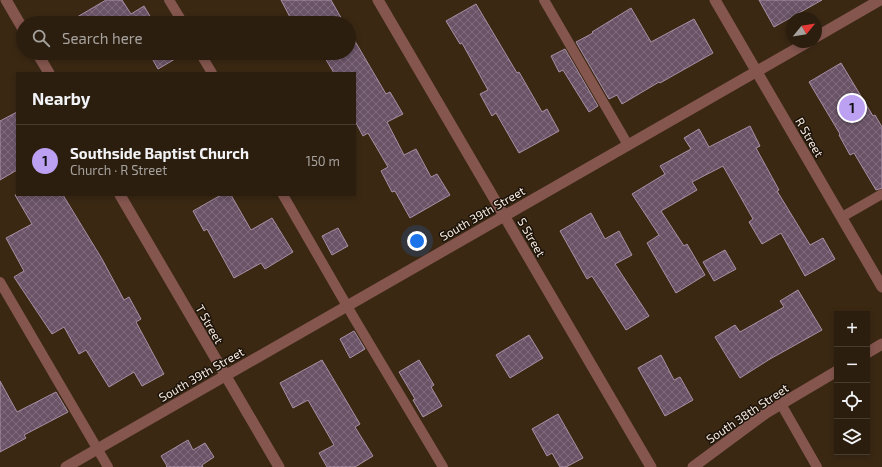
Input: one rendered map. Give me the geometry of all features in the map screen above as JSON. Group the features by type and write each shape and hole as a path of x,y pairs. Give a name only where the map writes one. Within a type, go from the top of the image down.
{"street":[{"path":"6,0 16,17"},
{"name":"S Street","path":"378,0 651,467"},
{"name":"R Street","path":"715,0 882,287"},
{"path":"822,34 881,1"},
{"name":"South 39th Street","path":"66,467 798,48"},
{"path":"41,60 47,72"},
{"name":"T Street","path":"121,196 279,467"},
{"path":"870,351 882,344"},
{"name":"South 38th Street","path":"693,467 766,413 834,373"}],"lane":[{"path":"170,0 179,16"},
{"path":"544,0 628,145"},
{"path":"204,60 211,72"},
{"path":"842,217 882,194"},
{"path":"284,196 443,467"},
{"path":"0,282 108,467"},
{"path":"781,404 818,467"}],"building":[{"path":"106,0 122,0 131,14 144,6 150,16 79,16"},
{"path":"281,0 331,0 340,16 289,16"},
{"path":"759,0 822,0 801,12 786,12 786,20 774,27"},
{"path":"476,4 517,73 519,72 542,112 547,109 559,131 519,153 496,113 492,116 480,94 488,90 462,43 460,44 446,21"},
{"path":"631,8 651,42 694,19 713,53 622,104 617,95 609,99 576,42 593,33 592,32"},
{"path":"356,43 386,94 390,92 403,114 387,122 404,155 416,149 431,177 437,174 450,195 410,218 395,191 392,192 381,171 388,167 368,133 363,136 356,123 356,72 333,72 326,60 356,60"},
{"path":"565,49 598,106 589,112 563,70 559,72 551,56"},
{"path":"153,60 173,60 158,69"},
{"path":"841,63 873,116 875,115 882,127 882,188 876,190 854,153 850,155 839,135 840,134 809,82"},
{"path":"16,113 16,171 0,180 0,121"},
{"path":"750,126 760,146 756,148 779,190 777,191 810,245 823,238 835,259 805,276 781,233 762,244 749,222 753,219 723,166 692,182 697,190 661,211 684,246 687,244 705,275 676,293 647,243 659,235 632,194 665,174 660,166 691,149 684,138 699,129 709,147"},
{"path":"15,195 64,196 102,259 124,300 129,297 141,319 136,322 164,374 142,386 134,372 109,387 86,350 79,354 64,327 52,334 14,277 24,271 6,238 32,224"},
{"path":"219,196 232,196 251,230 272,218 293,252 265,269 261,263 234,278 207,229 204,231 193,211"},
{"path":"591,213 605,239 619,231 632,255 615,264 649,316 626,330 592,276 587,279 560,231"},
{"path":"338,228 348,246 332,255 322,236"},
{"path":"725,250 736,269 714,281 703,262"},
{"path":"798,290 822,330 770,359 740,378 715,337 735,325 740,332 784,307 780,301"},
{"path":"354,331 365,349 350,358 340,339"},
{"path":"529,335 543,358 510,378 496,355"},
{"path":"661,355 674,380 680,377 693,400 665,416 638,368"},
{"path":"322,360 360,424 355,427 373,456 355,467 327,467 319,453 334,445 308,400 293,408 280,383"},
{"path":"419,360 434,385 431,387 442,406 423,417 413,400 415,399 399,372"},
{"path":"0,381 17,412 56,392 68,412 24,435 26,438 0,452"},
{"path":"558,414 583,458 566,467 560,467 552,453 547,456 532,429"},
{"path":"188,440 193,450 205,443 214,457 202,465 203,467 166,467 167,466 161,456"}],"place":[{"name":"Southside Baptist Church","path":"852,108"}]}
